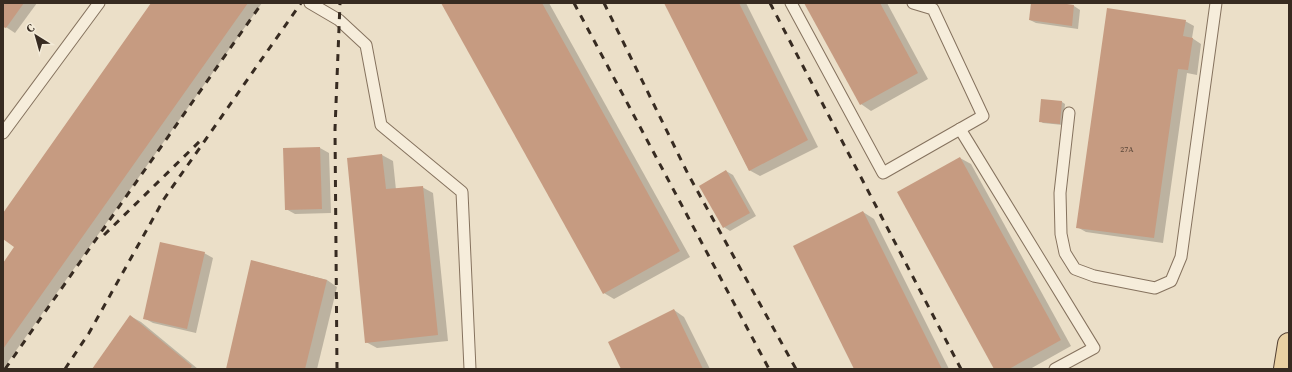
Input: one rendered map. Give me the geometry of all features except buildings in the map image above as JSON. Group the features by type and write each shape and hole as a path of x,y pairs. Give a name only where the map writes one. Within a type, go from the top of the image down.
{"main road":[{"path":"1285,369 1289,344"}],"lane":[{"path":"3,133 99,3"},
{"path":"310,3 339,20 366,45 381,125 462,192 470,369"},
{"path":"791,3 882,173 983,116 933,9 912,3"},
{"path":"1069,113 1060,193 1061,234 1065,253 1074,269 1094,276 1155,288 1171,281 1181,256 1216,3"},
{"path":"960,129 1094,348 1055,369"}],"railway":[{"path":"5,369 262,3"},
{"path":"65,369 89,333 164,199 301,3"},
{"path":"337,369 335,129 340,3"},
{"path":"574,3 769,369"},
{"path":"604,3 688,174 796,369"},
{"path":"770,3 961,369"},
{"path":"104,235 201,140"}]}
